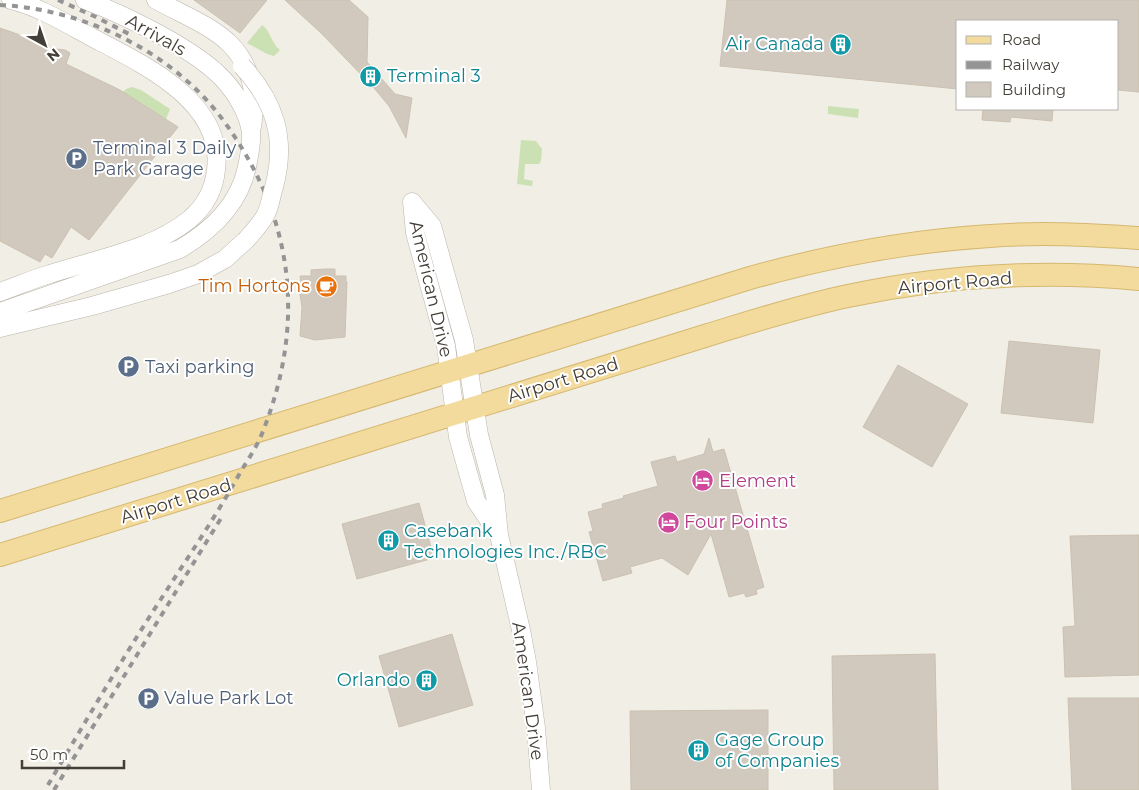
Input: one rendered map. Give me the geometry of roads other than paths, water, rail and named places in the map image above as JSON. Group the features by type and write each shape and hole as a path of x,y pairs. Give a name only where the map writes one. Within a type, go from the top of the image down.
{"main road":[{"path":"0,511 750,278 838,256 917,242 992,235 1071,234 1139,238"},
{"name":"Airport Road","path":"0,555 757,320 867,292 939,282 996,277 1082,275 1139,279"}],"street":[{"path":"0,292 49,274 114,256 163,236 189,219 208,198 214,186 218,159 213,137 204,119 190,100 168,81 144,65 53,17 11,0"},
{"name":"Arrivals","path":"85,0 106,8 164,38 198,59 222,78 234,92 242,106 251,133"},
{"path":"0,328 92,306 198,274 225,258 246,240 266,215 278,172 280,148 278,130 262,90 242,66 187,26 140,0"},
{"path":"0,312 180,249 201,236 224,215 237,196 250,153 255,102 251,76 239,53 221,35 156,0"},
{"name":"American Drive","path":"458,368 446,346 414,233 412,202 432,226 464,340 458,368 464,411 458,437 476,501 498,535 521,630 536,728 541,790"}],"railway":[{"path":"58,0 131,35"},
{"path":"0,5 31,8 63,15 94,25 124,38 152,54 178,73 202,95 223,120 247,156 265,193 278,231 286,270 288,309 285,349 277,390 259,441 212,520 116,670 45,790"},
{"path":"54,790 223,515"}],"place":[{"name":"Air Canada","path":"840,44"},
{"name":"Terminal 3","path":"371,76"},
{"name":"Terminal 3 Daily Park Garage","path":"77,158"},
{"name":"Tim Hortons","path":"326,286"},
{"name":"Taxi parking","path":"129,367"},
{"name":"Element","path":"703,481"},
{"name":"Four Points","path":"668,522"},
{"name":"Casebank Technologies Inc./RBC","path":"388,541"},
{"name":"Orlando","path":"426,680"},
{"name":"Value Park Lot","path":"148,698"},
{"name":"Gage Group of Companies","path":"699,750"}]}
